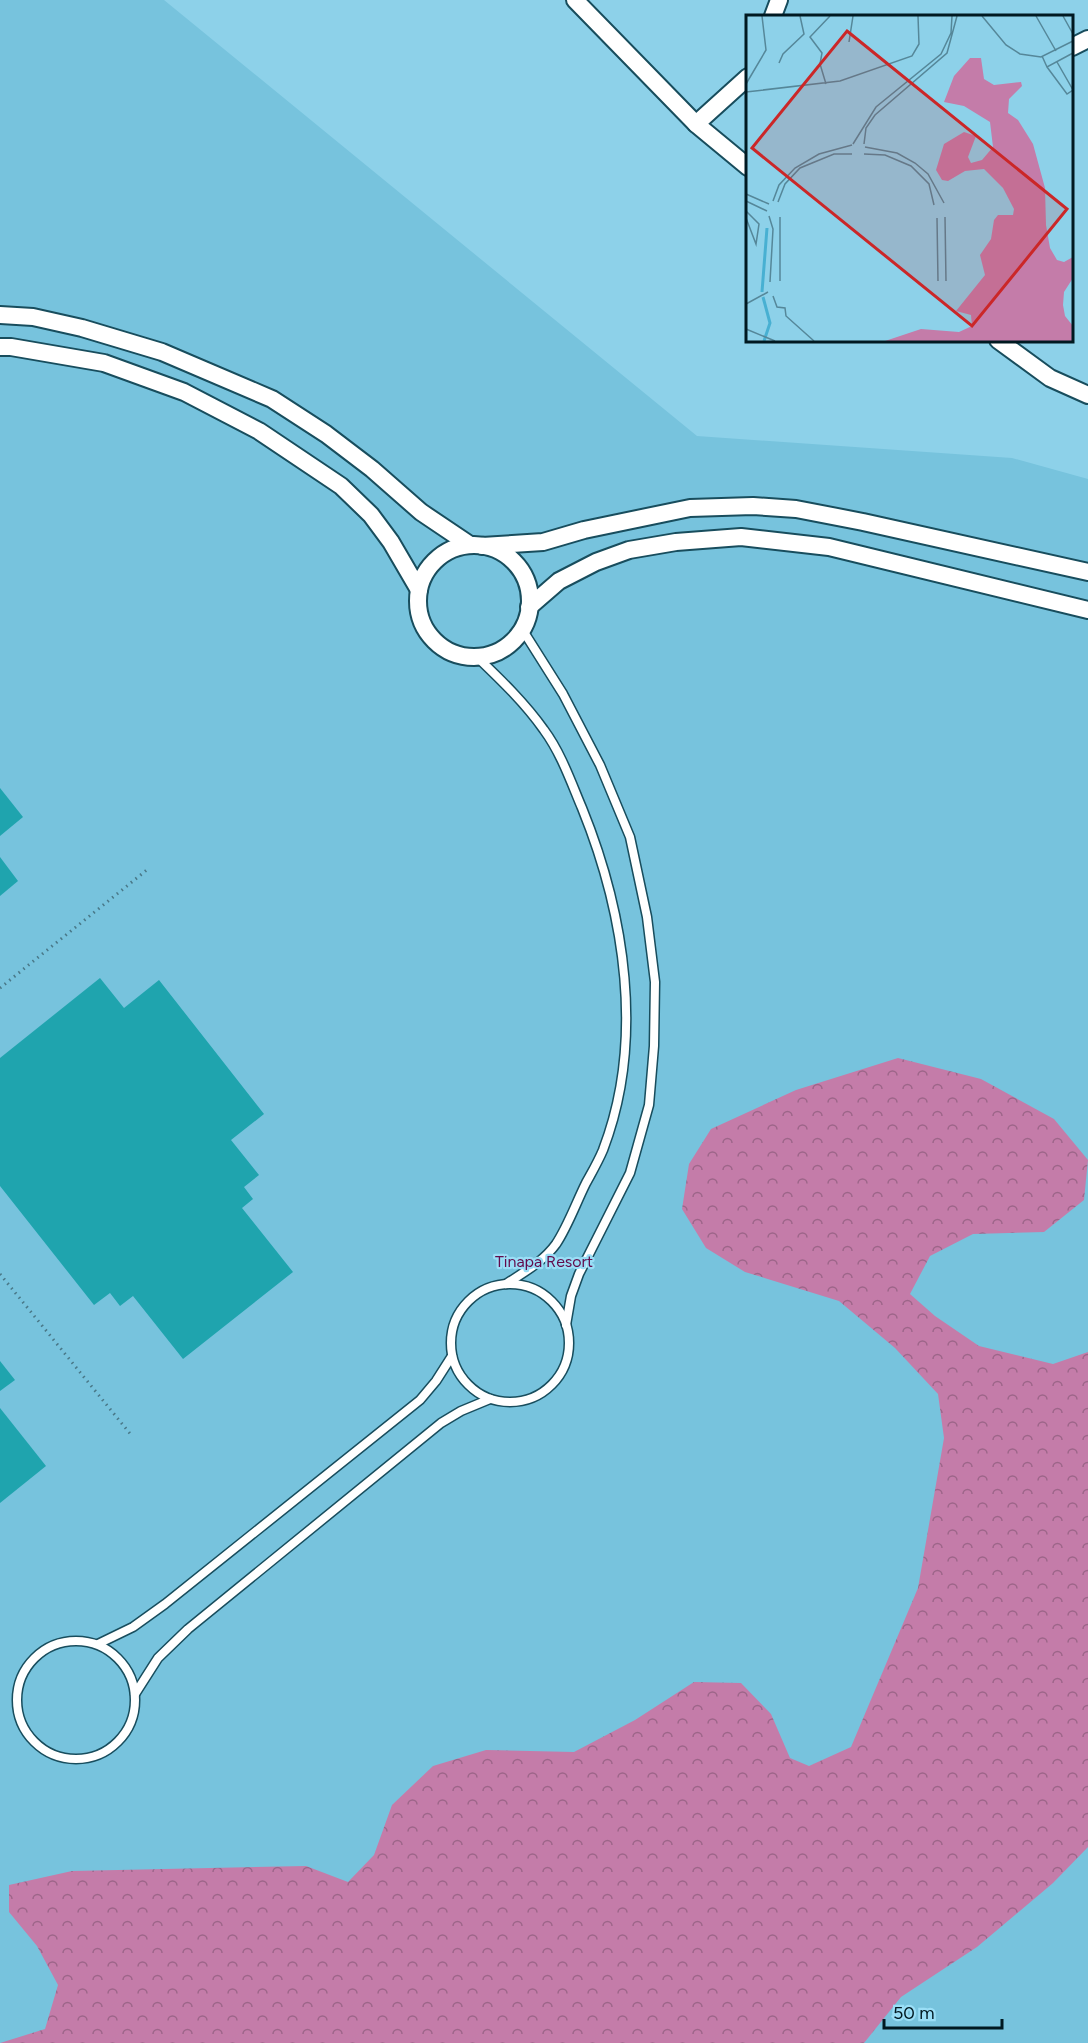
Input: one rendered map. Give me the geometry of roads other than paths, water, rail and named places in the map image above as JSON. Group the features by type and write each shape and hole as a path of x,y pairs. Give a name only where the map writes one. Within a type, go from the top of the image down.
{"street":[{"path":"575,0 696,123 746,167"},
{"path":"773,15 779,0"},
{"path":"1073,46 1088,39"},
{"path":"696,123 746,78"},
{"path":"0,315 33,317 82,328 162,352 272,399 326,434 372,469 421,512 476,545 505,555 522,572 527,584 529,607 522,629 508,645 498,651 477,657 455,653 436,642 423,624 419,613 419,590 423,578 437,558 458,547 476,545 543,542 584,530 690,508 753,506 796,509 1088,572"},
{"path":"1001,342 1050,378 1088,394"},
{"path":"0,347 104,363 184,392 259,431 341,486 364,508 391,542 419,590"},
{"path":"529,607 559,581 596,562 628,550 676,542 741,537 829,547 1088,610"}],"lane":[{"path":"522,629 563,694 600,765 630,837 647,917 655,982 654,1046 649,1104 630,1173 579,1274 571,1296 566,1325"},
{"path":"477,657 519,698 546,732 569,777 596,842 615,912 625,974 625,1038 618,1097 602,1151 556,1244 536,1265 506,1284 481,1291 471,1298 462,1308 451,1331 455,1368 469,1387 490,1399 501,1402 525,1401 536,1397 555,1383 566,1363 569,1350 566,1325 561,1313 543,1294 532,1288 506,1284"},
{"path":"98,1644 133,1627 165,1604 411,1407 436,1381 452,1356"},
{"path":"135,1694 158,1658 188,1629 441,1423 461,1411 490,1399"},
{"path":"72,1640 98,1644 110,1651 123,1664 133,1681 135,1707 128,1730 112,1748 103,1754 80,1760 56,1756 40,1747 22,1724 16,1701 21,1675 37,1655 60,1642 72,1640"}],"park label":[{"name":"Tinapa Resort","path":"544,1261"}]}
